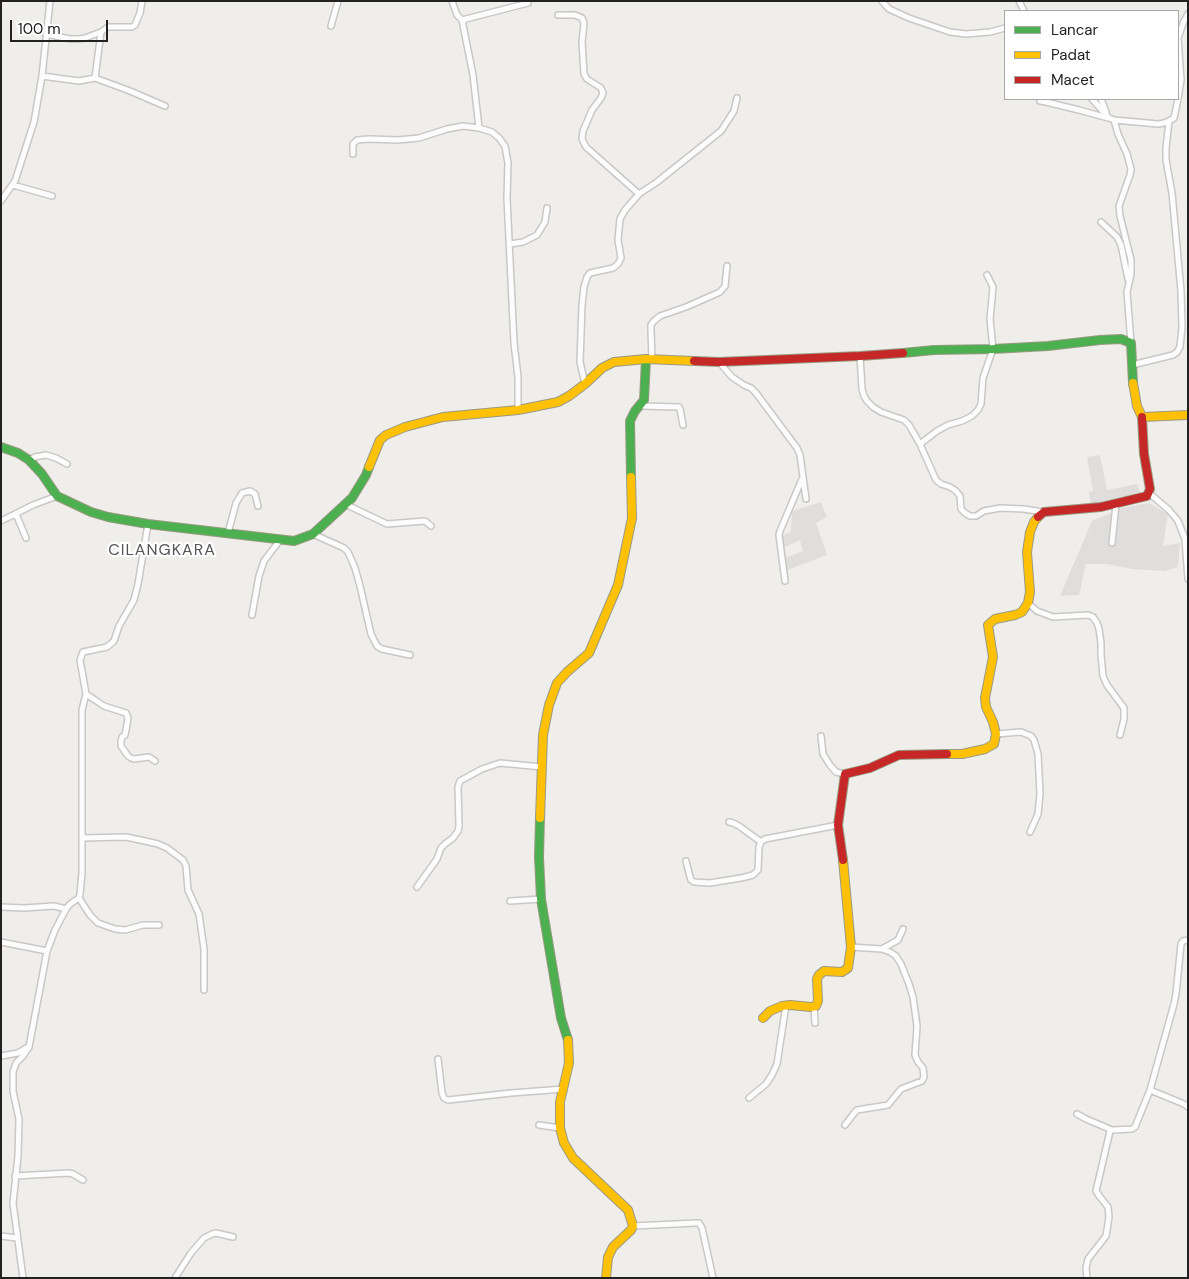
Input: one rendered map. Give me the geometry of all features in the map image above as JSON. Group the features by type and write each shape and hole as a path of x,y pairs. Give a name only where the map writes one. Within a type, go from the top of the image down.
{"street":[{"path":"1,201 14,185 34,122 42,76 50,1"},
{"path":"46,34 78,39 101,32 108,27 135,26 142,1"},
{"path":"331,26 338,1"},
{"path":"452,1 457,15 462,20 479,128"},
{"path":"882,1 889,9 950,32 966,34 990,32 1004,28"},
{"path":"462,20 528,3"},
{"path":"1179,35 1188,14"},
{"path":"558,15 575,15 582,18 584,24 582,42 584,74 603,93 592,110 583,130 582,139 586,147 614,174 639,194"},
{"path":"95,78 101,32"},
{"path":"1179,59 1179,89"},
{"path":"42,76 79,81 95,78 165,106"},
{"path":"585,384 580,362 582,305 586,277 590,273 613,268 618,264 621,258 618,240 620,219 628,206 639,194 721,131 734,110 737,98"},
{"path":"1093,100 1110,118"},
{"path":"1101,100 1118,134 1131,169 1119,206 1131,260 1131,274 1127,292 1132,343 1133,382 1137,406 1142,417 1149,494"},
{"path":"1040,101 1110,118 1158,124 1174,118 1178,100"},
{"path":"1132,365 1173,354 1180,347 1182,327 1181,291 1172,193 1166,160 1169,121"},
{"path":"353,154 353,144 357,140 368,138 398,140 419,138 446,129 463,126 492,132 505,146 508,163 507,198 514,343 518,377 518,410"},
{"path":"14,185 52,196"},
{"path":"510,244 523,242 537,235 545,222 547,208"},
{"path":"1101,222 1117,236 1121,245 1129,282"},
{"path":"606,1278 606,1262 613,1247 633,1226 628,1210 573,1158 564,1143 560,1128 560,1102 569,1063 568,1039 562,1018 541,899 539,857 544,728 549,705 557,683 588,653 621,576 632,518 630,421 645,398 651,325 660,316 720,292 725,286 727,266"},
{"path":"922,443 931,435 948,425 972,416 978,410 992,349 990,319 992,286 987,275"},
{"path":"1,447 29,460 42,474 57,496 99,515 148,524 294,541 313,534 352,498 366,475 380,440 386,435 406,427 443,417 518,410 558,402 585,384 602,368 620,361 720,362 860,356 934,350 1048,346 1111,339 1121,339 1132,343"},
{"path":"860,356 862,389 867,401 881,412 904,420 909,425 922,443 936,480 956,490 960,496 961,509 970,516 976,516 984,511 1000,508 1044,512 1101,507 1142,498 1149,494"},
{"path":"720,362 732,377 756,393 797,448 800,455 806,500"},
{"path":"641,406 679,407 683,425"},
{"path":"1142,417 1188,415"},
{"path":"29,460 46,455 67,464"},
{"path":"785,581 779,535 802,479"},
{"path":"228,533 236,504 242,493 250,491 255,494 258,506"},
{"path":"1149,494 1169,510 1178,521 1185,539 1188,580"},
{"path":"1,521 57,496"},
{"path":"345,504 387,524 425,521 431,526"},
{"path":"1112,544 1116,504"},
{"path":"821,736 824,754 830,764 836,772 845,774 870,768 898,755 951,755 975,752 994,744 996,734 994,722 986,707 985,698 993,657 988,625 994,619 1022,612 1028,603 1030,592 1027,552 1030,532 1039,516 1044,512"},
{"path":"16,514 26,538"},
{"path":"148,524 134,600 119,626 114,641 107,647 88,650 82,654 80,660 86,694 82,710 82,873 79,898 90,915 98,923 115,929 125,930 143,925 159,925"},
{"path":"313,534 344,548 348,552 355,568 371,634 377,646 382,650 410,655"},
{"path":"252,615 264,560 280,540"},
{"path":"1028,603 1037,611 1053,617 1088,615 1093,617 1099,629 1103,676 1107,685 1124,708 1124,719 1120,735"},
{"path":"86,694 104,706 126,713 128,718 125,735 120,741 123,750 128,756 132,758 148,757 155,761"},
{"path":"996,734 1021,732 1031,736 1034,740 1038,754 1040,794 1038,814 1030,832"},
{"path":"417,887 437,859 441,848 458,831 458,787 460,781 482,769 500,764 542,767"},
{"path":"762,1018 774,1009 786,1005 814,1007 818,1004 817,979 819,975 824,971 842,972 847,969 851,946 845,870 838,825 845,774"},
{"path":"729,822 739,826 761,842"},
{"path":"686,861 691,880 694,882 710,883 741,878 753,875 758,870 759,847 765,839 838,825"},
{"path":"82,838 126,838 145,841 167,848 183,860 186,866 188,890 199,914 204,948 204,990"},
{"path":"23,1278 13,1203 18,1156 19,1119 13,1091 13,1072 16,1063 29,1047 47,950 66,909 79,898"},
{"path":"510,901 541,899"},
{"path":"1,906 24,908 54,906 66,909"},
{"path":"882,949 898,940 903,929"},
{"path":"1077,1114 1112,1130 1135,1127 1150,1090 1176,994 1181,944 1183,941 1188,940"},
{"path":"1,942 47,950"},
{"path":"845,1125 857,1110 888,1106 901,1089 922,1081 924,1077 923,1068 915,1055 916,1016 909,984 901,964 896,956 882,949 851,946"},
{"path":"749,1098 766,1084 777,1064 786,1005"},
{"path":"814,1007 816,1023"},
{"path":"1,1056 18,1053 29,1047"},
{"path":"438,1059 442,1094 448,1100 511,1093 564,1090"},
{"path":"1150,1090 1187,1106 1188,1099"},
{"path":"539,1125 560,1128"},
{"path":"1087,1278 1086,1268 1088,1259 1106,1236 1109,1217 1108,1207 1096,1191 1110,1131 1112,1130"},
{"path":"15,1176 69,1173 82,1180"},
{"path":"633,1226 699,1223 702,1228 713,1278"},
{"path":"174,1278 191,1253 208,1236 216,1233 233,1237"},
{"path":"1,1236 18,1238"}],"shaded area":[{"path":"1100,455 1107,490 1137,484 1141,494 1091,506 1089,492 1093,491 1087,457"},
{"path":"821,502 827,517 816,523 827,555 787,570 785,558 803,551 800,540 783,548 781,536 791,532 792,511"},
{"path":"1149,503 1168,514 1163,546 1180,543 1178,567 1165,571 1132,569 1107,564 1086,564 1079,595 1060,596 1092,521 1122,508"}],"traffic: fast":[{"path":"903,353 934,350 1048,346 1121,339 1131,343 1133,383"},
{"path":"631,477 630,421 644,400 646,359"},
{"path":"1,447 18,453 29,460 42,474 57,496 91,512 148,524 294,541 313,534 352,498 369,467"},
{"path":"540,818 541,899 561,1018 568,1040"}],"traffic: slow":[{"path":"369,467 380,440 386,435 405,427 443,417 518,410 558,402 585,384 602,368 614,362 646,359 694,361"},
{"path":"1133,383 1137,406 1142,417 1188,415"},
{"path":"540,818 543,735 549,705 557,683 589,653 618,585 632,518 631,477"},
{"path":"947,754 962,754 985,749 994,744 996,734 986,707 985,698 993,657 988,625 995,619 1022,612 1028,603 1030,592 1027,552 1030,532 1038,517"},
{"path":"763,1018 770,1011 782,1006 816,1006 818,1001 817,979 819,975 824,971 842,972 848,968 851,947 843,860"},
{"path":"568,1040 569,1063 560,1102 560,1128 564,1143 573,1158 628,1210 633,1226 613,1247 608,1257 606,1278"}],"traffic: jam":[{"path":"694,361 719,362 903,353"},
{"path":"1038,517 1044,512 1101,507 1147,496 1150,489 1144,454 1142,417"},
{"path":"843,860 838,825 845,774 870,768 899,755 947,754"}],"district":[{"name":"CILANGKARA","path":"162,551"}]}
